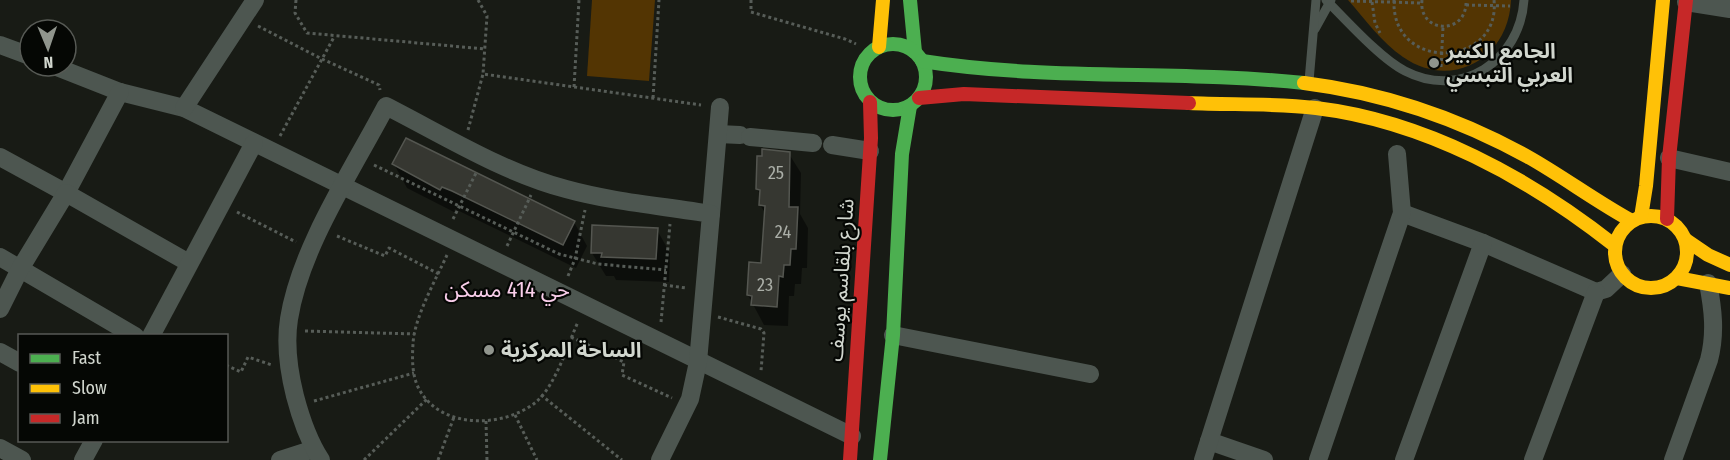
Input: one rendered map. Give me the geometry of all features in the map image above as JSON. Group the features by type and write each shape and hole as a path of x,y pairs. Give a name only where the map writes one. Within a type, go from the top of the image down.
{"main road":[{"path":"875,49 883,0"},
{"path":"880,460 893,335 902,154 914,102 926,80 926,70 919,57 911,25 910,0"},
{"path":"1663,0 1653,86 1646,186 1637,218 1624,227 1614,245 1617,266 1631,283 1642,288 1660,287 1677,278 1684,267 1688,253 1686,240"},
{"path":"1667,219 1669,158 1686,1"},
{"path":"1614,245 1578,216 1531,187 1454,148 1402,128 1353,115 1315,108 964,93 914,102 900,110 889,110 879,108 863,93 859,82 860,71 864,60 875,49 898,44 919,57 1002,72 1231,78 1345,89 1437,116 1494,140 1532,160 1593,199 1637,218 1659,216 1667,219 1675,224 1686,240 1708,255 1730,265"},
{"name":"شارع بلقاسم يوسف","path":"850,460 870,151 870,102"},
{"path":"1677,278 1730,288"}],"street":[{"path":"184,108 255,0"},
{"path":"1686,1 1730,9"},
{"path":"0,45 18,52"},
{"path":"78,75 120,92 184,108 852,436"},
{"path":"0,309 20,269 66,192 120,92"},
{"path":"280,460 317,454 301,420 290,371 289,320 296,289 320,229 386,106 484,156 565,189 711,214"},
{"path":"660,460 687,405 698,362 720,107"},
{"path":"1203,460 1315,108"},
{"path":"718,134 813,143"},
{"path":"152,334 254,143"},
{"path":"832,145 870,151"},
{"path":"1318,460 1402,213 1396,154"},
{"path":"0,158 66,192 189,263"},
{"path":"1669,158 1730,172"},
{"path":"1402,213 1483,243 1596,292 1606,289 1622,274"},
{"path":"1404,460 1483,243"},
{"path":"0,257 132,334"},
{"path":"1673,460 1713,344 1713,314 1708,283"},
{"path":"1533,460 1596,292"},
{"path":"893,335 1090,374"},
{"path":"0,352 18,362"},
{"path":"1209,441 1264,460"},
{"path":"83,460 93,442"},
{"path":"0,448 22,460"}],"lane":[{"path":"1309,84 1316,0"},
{"path":"1313,34 1329,1 1388,59 1403,70 1421,78 1441,81 1465,78 1488,68 1506,51 1518,30 1524,3"}],"path":[{"path":"296,0 295,13 307,33 485,49"},
{"path":"464,146 483,74 487,16 478,0"},
{"path":"574,87 579,0"},
{"path":"653,98 659,0"},
{"path":"751,0 751,12 875,49"},
{"path":"1351,1 1422,2 1425,17 1443,27 1458,22 1463,16 1466,0"},
{"path":"1394,1 1396,18 1402,32 1426,51 1442,54 1458,53 1472,46 1484,36 1491,22 1495,6 1494,0"},
{"path":"1372,1 1375,24 1381,36"},
{"path":"1466,5 1495,6 1524,3"},
{"path":"243,18 322,59 379,85 386,106"},
{"path":"1441,81 1443,27"},
{"path":"272,151 335,36"},
{"path":"483,74 720,107"},
{"path":"484,156 460,206 439,274 417,324 412,343 414,373 419,388 427,399 454,417 469,421 506,418 521,412 549,386 585,306"},
{"path":"359,157 559,254 598,264 666,270"},
{"path":"499,264 538,179"},
{"path":"560,294 575,259 588,194"},
{"path":"221,204 311,249"},
{"path":"659,342 671,208"},
{"path":"320,229 385,256 389,248 439,274"},
{"path":"664,285 705,290"},
{"path":"702,313 761,329 764,333 760,392"},
{"path":"289,331 415,334"},
{"path":"571,337 624,362 622,375 687,405"},
{"path":"228,366 241,372 248,357 290,371"},
{"path":"297,405 414,373"},
{"path":"541,395 622,460"},
{"path":"364,460 427,399"},
{"path":"515,414 537,460"},
{"path":"438,460 454,417"},
{"path":"486,421 487,460"}],"shaded area":[{"path":"592,0 655,0 649,81 587,76"},
{"path":"1348,0 1511,0 1508,20 1500,38 1489,52 1475,63 1458,69 1440,71 1422,67 1395,51"}],"building":[{"path":"406,138 575,221 563,245 452,191 442,187 440,190 392,164"},
{"path":"762,149 790,152 789,207 798,207 796,249 791,249 790,265 784,265 783,277 779,276 777,307 751,305 752,296 747,295 749,262 761,263 765,206 759,205 760,190 756,189 757,156 762,156"},
{"path":"592,225 658,228 656,259 601,257 602,253 591,253"}],"traffic: fast":[{"path":"910,0 915,52"},
{"path":"887,44 899,44 911,49 921,59 926,77 924,90 911,105 899,110 887,110 875,105 865,95 860,83 860,71 865,59 875,49 887,44"},
{"path":"922,61 1017,71 1209,77 1304,83"},
{"path":"880,460 893,335 902,154 910,106"}],"traffic: slow":[{"path":"879,47 883,0"},
{"path":"1641,217 1646,186 1663,0"},
{"path":"1304,83 1334,87 1392,101 1476,131 1530,158 1632,221"},
{"path":"1189,103 1300,106 1357,115 1397,125 1436,139 1511,176 1547,197 1614,245"},
{"path":"1658,216 1677,226 1685,238 1687,252 1685,266 1677,278 1665,286 1644,288 1625,278 1617,266 1615,245 1625,226 1637,218 1658,216"},
{"path":"1686,240 1708,255 1730,265"},
{"path":"1677,278 1730,288"}],"traffic: jam":[{"path":"1667,219 1669,158 1686,0"},
{"path":"919,98 964,94 1189,103"},
{"path":"850,460 871,138 870,102"}],"place":[{"name":"الجامع الكبير العربي التبسي","path":"1434,63"},
{"name":"الساحة المركزية","path":"489,350"}],"district":[{"name":"حي 414 مسكن","path":"507,289"}]}
